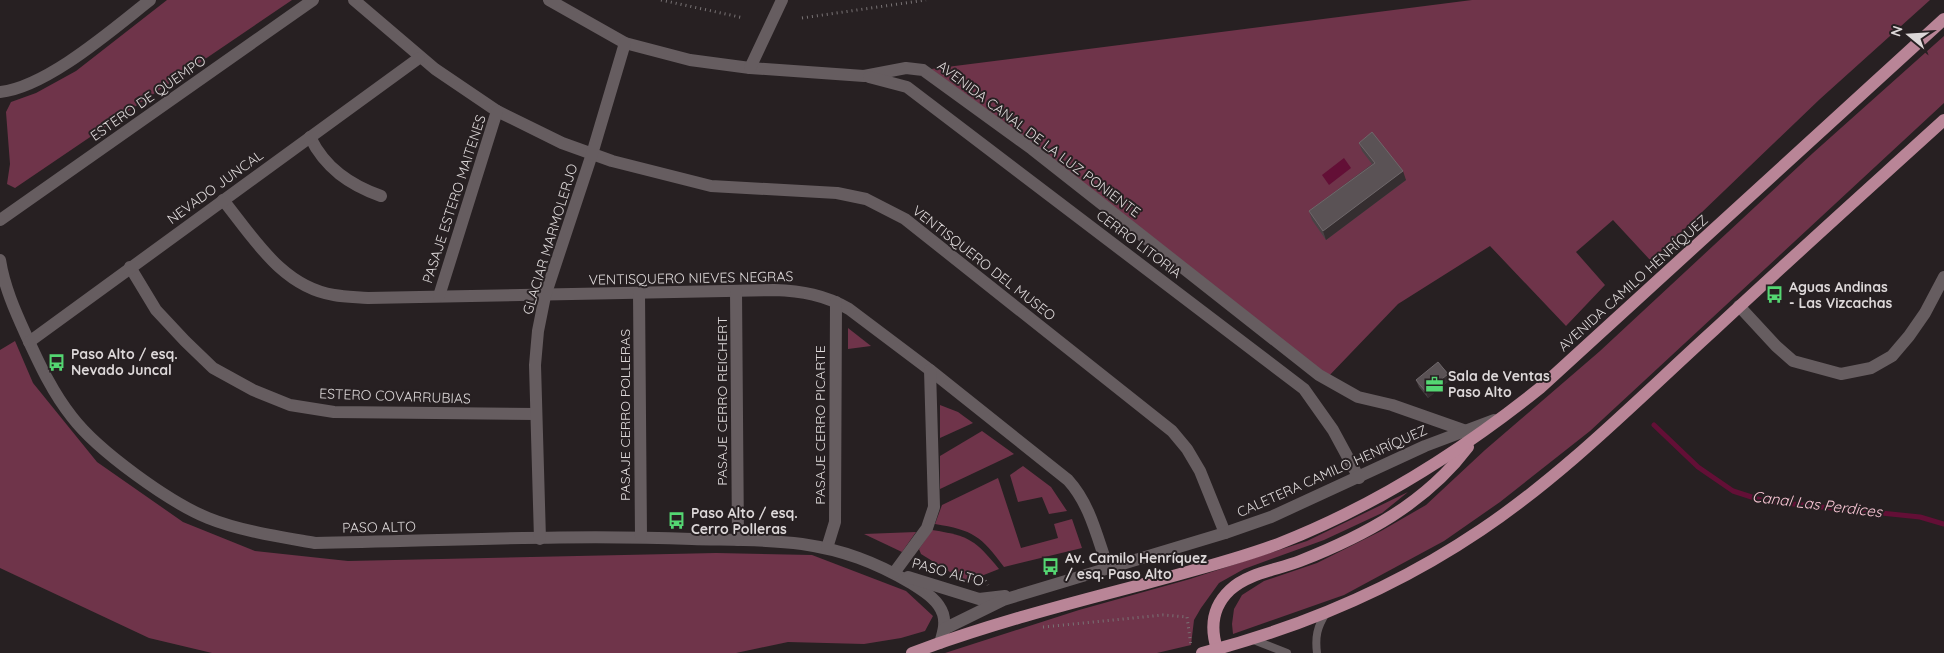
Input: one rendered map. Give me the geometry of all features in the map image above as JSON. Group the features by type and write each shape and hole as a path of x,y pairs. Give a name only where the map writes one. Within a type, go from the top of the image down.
{"main road":[{"name":"AVENIDA CAMILO HENRÍQUEZ","path":"912,653 1014,619 1202,568 1277,544 1363,505 1419,474 1471,434 1504,417 1581,350 1944,19"},
{"path":"1202,653 1251,639 1326,613 1384,587 1445,553 1518,503 1582,450 1944,120"},
{"path":"1217,649 1213,633 1214,616 1221,600 1232,588 1246,579 1322,552 1388,519 1434,484 1450,468 1471,434"}],"street":[{"path":"0,92 11,91 47,75 86,49 150,0"},
{"name":"ESTERO DE QUEMPO","path":"0,220 313,0"},
{"name":"VENTISQUERO DEL MUSEO","path":"354,0 419,58 497,110 562,143 612,161 711,186 838,193 866,199 905,219 1172,431 1200,471 1225,533"},
{"name":"AVENIDA CANAL DE LA LUZ PONIENTE","path":"549,0 625,43 690,60 750,68 864,76 906,68 923,70 1032,149 1319,375 1358,397 1392,404 1471,434"},
{"path":"750,68 782,0"},
{"name":"GLACIAR MARMOLERJO","path":"540,539 535,364 538,331 546,296 592,154 625,43"},
{"name":"NEVADO JUNCAL","path":"29,342 419,58"},
{"name":"CERRO LITORIA","path":"864,76 907,87 1304,389 1333,430 1360,478"},
{"name":"PASAJE ESTERO MAITENES","path":"439,296 497,110"},
{"path":"310,137 317,151 332,169 364,190 381,196"},
{"name":"VENTISQUERO NIEVES NEGRAS","path":"223,200 280,270 304,285 333,295 368,298 736,291 804,292 836,302 849,309 930,370 1068,480 1079,492 1086,506 1108,568"},
{"name":"PASO ALTO","path":"0,260 12,304 29,342 50,386 72,418 91,438 150,483 196,512 211,519 285,538 315,543 641,537 792,543 827,548 872,562 894,573 929,595 939,604 944,615 944,629 940,643"},
{"name":"ESTERO COVARRUBIAS","path":"130,267 156,310 185,342 213,368 253,390 290,405 334,412 536,414"},
{"path":"1739,306 1776,346 1793,361 1841,374 1871,368 1892,356 1925,314 1944,277"},
{"name":"PASAJE CERRO REICHERT","path":"736,291 738,540"},
{"name":"PASAJE CERRO POLLERAS","path":"639,293 641,537"},
{"name":"PASAJE CERRO PICARTE","path":"827,548 835,522 836,302"},
{"path":"894,573 927,528 934,507 930,370"},
{"name":"CALETERA CAMILO HENRÍQUEZ","path":"944,629 1003,600 1225,533 1271,517 1360,478 1425,446 1471,434"},
{"name":"PASO ALTO","path":"894,573 943,586 979,599 1025,594"}],"lane":[{"path":"1317,653 1315,640 1318,626 1326,613"},
{"path":"1251,639 1287,653"}],"path":[{"path":"661,0 744,18"},
{"path":"802,18 926,0"}],"shaded area":[{"path":"167,0 292,0 15,188 7,184 10,164 6,112 11,102 36,93 76,71"},
{"path":"1472,0 1930,0 1820,99 1651,261 1613,220 1576,252 1605,285 1566,326 1490,246 1398,304 1325,380 931,69"},
{"path":"1944,36 1944,103 1590,431 1500,502 1444,541 1344,595 1233,634 1234,609 1242,595 1264,581 1317,563 1381,531 1426,505 1485,450 1600,351 1813,153"},
{"path":"1344,158 1351,168 1329,185 1322,175"},
{"path":"848,328 871,346 848,349"},
{"path":"15,341 33,383 97,462 183,522 255,551 348,561 716,553 812,555 906,591 933,616 925,631 901,638 864,644 788,642 736,653 212,653 149,638 0,568 0,350"},
{"path":"940,405 958,412 973,423 940,438"},
{"path":"982,431 1014,454 940,489 940,456"},
{"path":"1023,466 1051,487 1067,511 1049,514 1042,497 1018,502 1010,475"},
{"path":"998,478 1021,548 1058,538 1054,524 1072,519 1082,548 1004,567 989,548 975,536 959,529 935,524 942,505"},
{"path":"1408,492 1382,513 1324,540 1244,569 1219,583 1194,620 1191,645 1157,653 945,653 1079,610 1190,579 1307,541"},
{"path":"932,530 964,537 971,541 999,569 966,582 921,554 919,549"},
{"path":"916,532 902,552 864,534"}],"building":[{"path":"1372,132 1403,171 1323,231 1309,211 1375,163 1359,143"},
{"path":"1438,362 1448,374 1426,392 1416,380"}],"waterway":[{"name":"Canal Las Perdices","path":"1654,425 1698,467 1733,491 1764,501 1920,517 1944,524"}],"place":[{"name":"Aguas Andinas - Las Vizcachas","path":"1775,295"},
{"name":"Paso Alto / esq. Nevado Juncal","path":"57,362"},
{"name":"Sala de Ventas Paso Alto","path":"1434,384"},
{"name":"Paso Alto / esq. Cerro Polleras","path":"677,521"},
{"name":"Av. Camilo Henríquez / esq. Paso Alto","path":"1051,566"}]}
